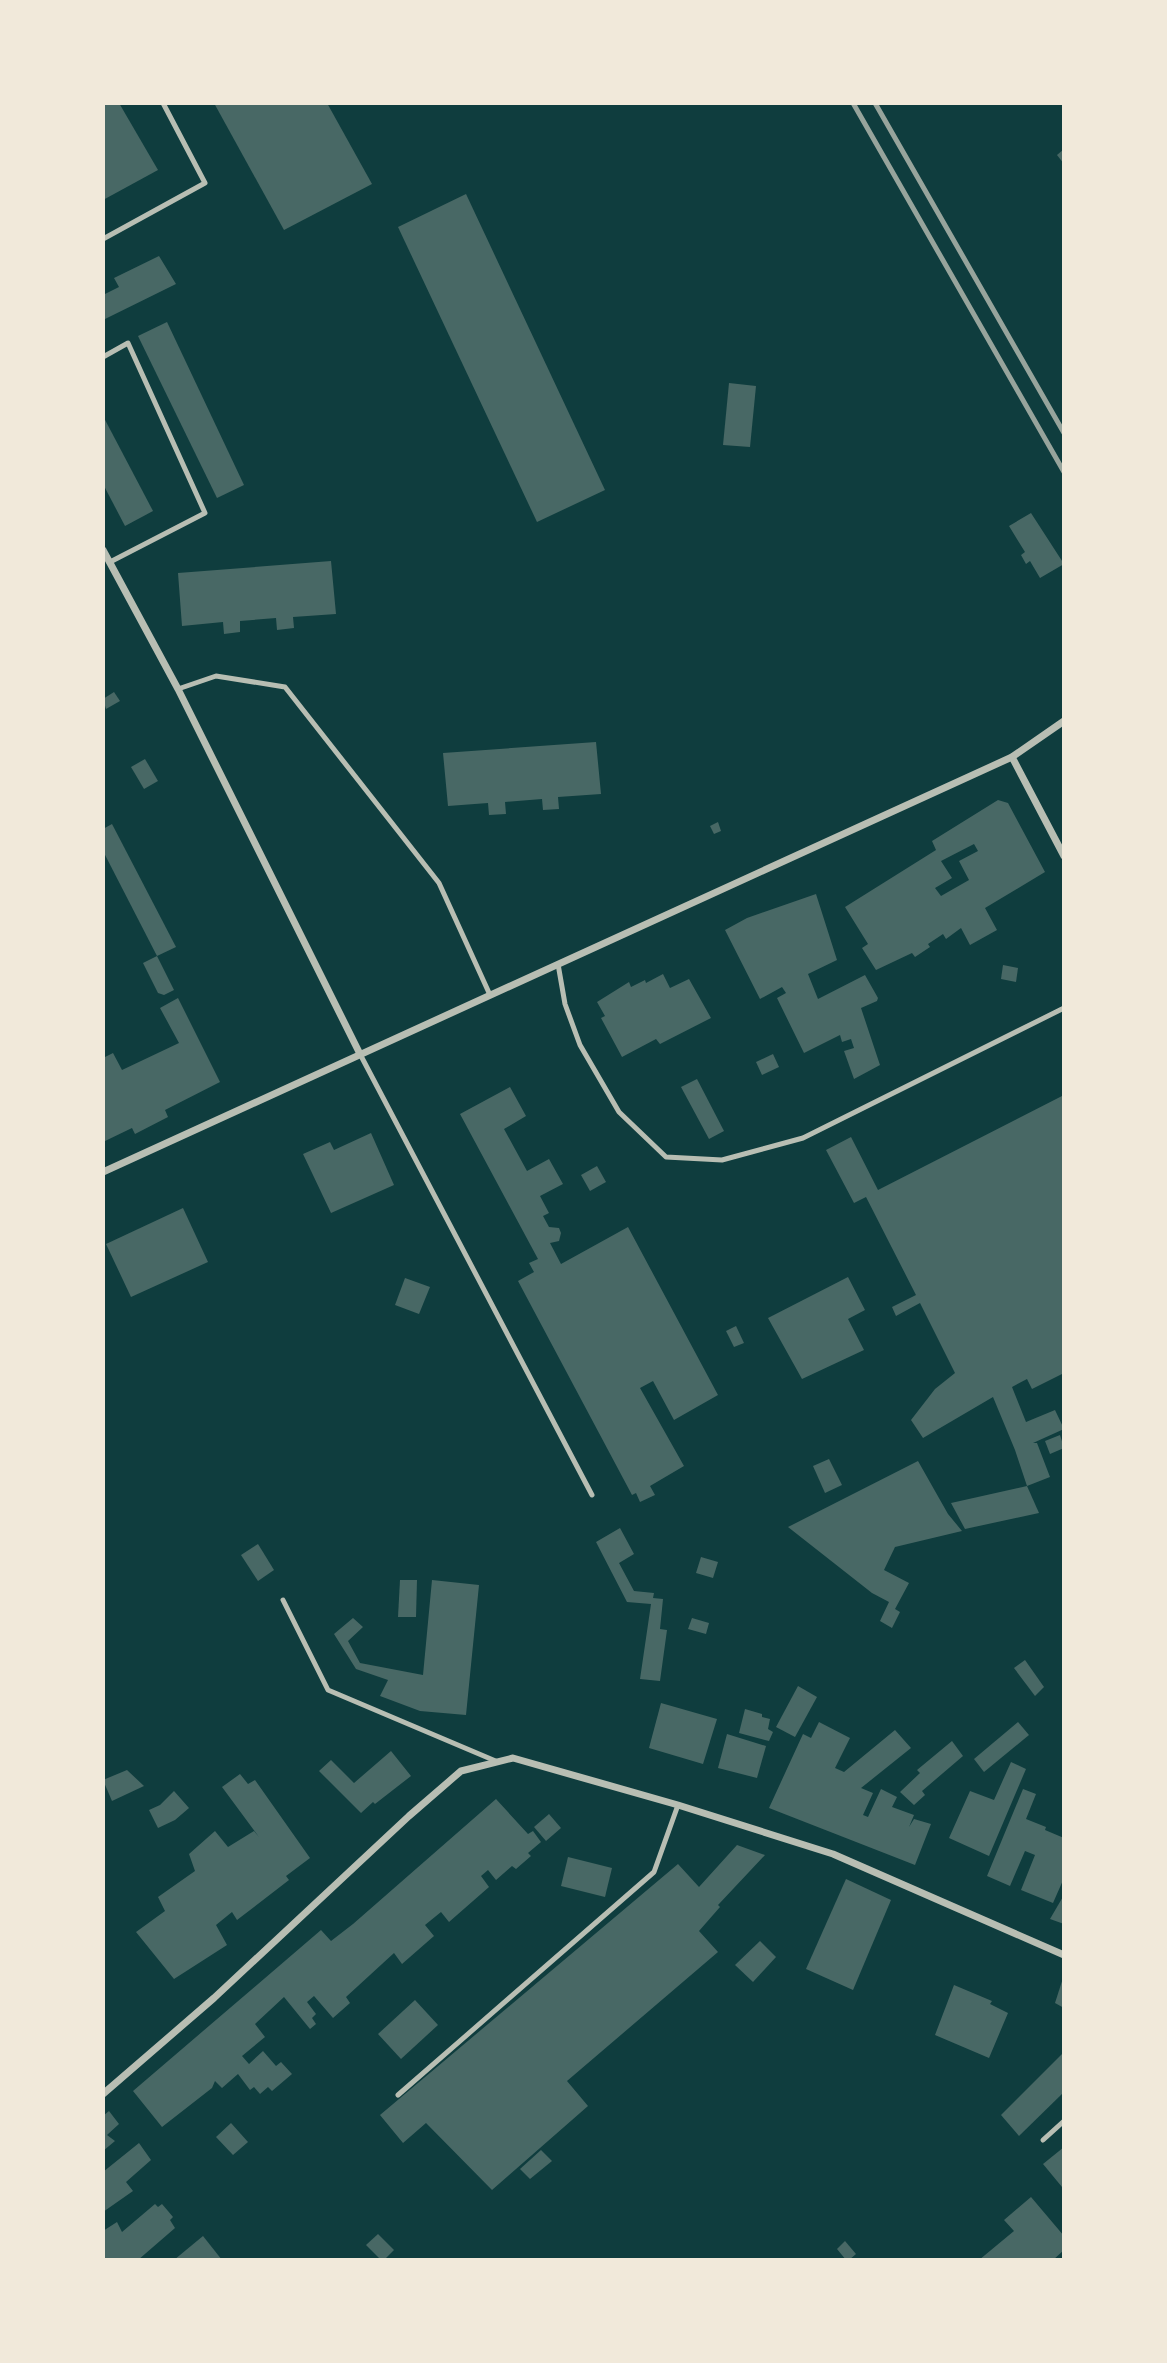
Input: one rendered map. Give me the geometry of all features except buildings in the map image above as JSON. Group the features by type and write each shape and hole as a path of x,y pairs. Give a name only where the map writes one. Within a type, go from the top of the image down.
{"street":[{"path":"103,550 178,689 359,1055"},
{"path":"103,1172 1012,757 1064,720"},
{"path":"1012,757 1064,856"},
{"path":"103,2094 214,1997 461,1771 513,1758 677,1805 833,1854 1064,1955"}],"lane":[{"path":"103,239 205,183 163,103"},
{"path":"103,357 128,343 205,513 110,562"},
{"path":"178,689 216,676 285,687 439,883 490,995"},
{"path":"558,964 565,1004 580,1045 619,1112 666,1157 722,1160 803,1138 1064,1008"},
{"path":"359,1055 592,1495"},
{"path":"283,1600 328,1690 498,1762"},
{"path":"398,2095 654,1871 677,1805"},
{"path":"1043,2140 1064,2121"}],"railway":[{"path":"853,103 1064,472"},
{"path":"875,103 1064,433"}]}
